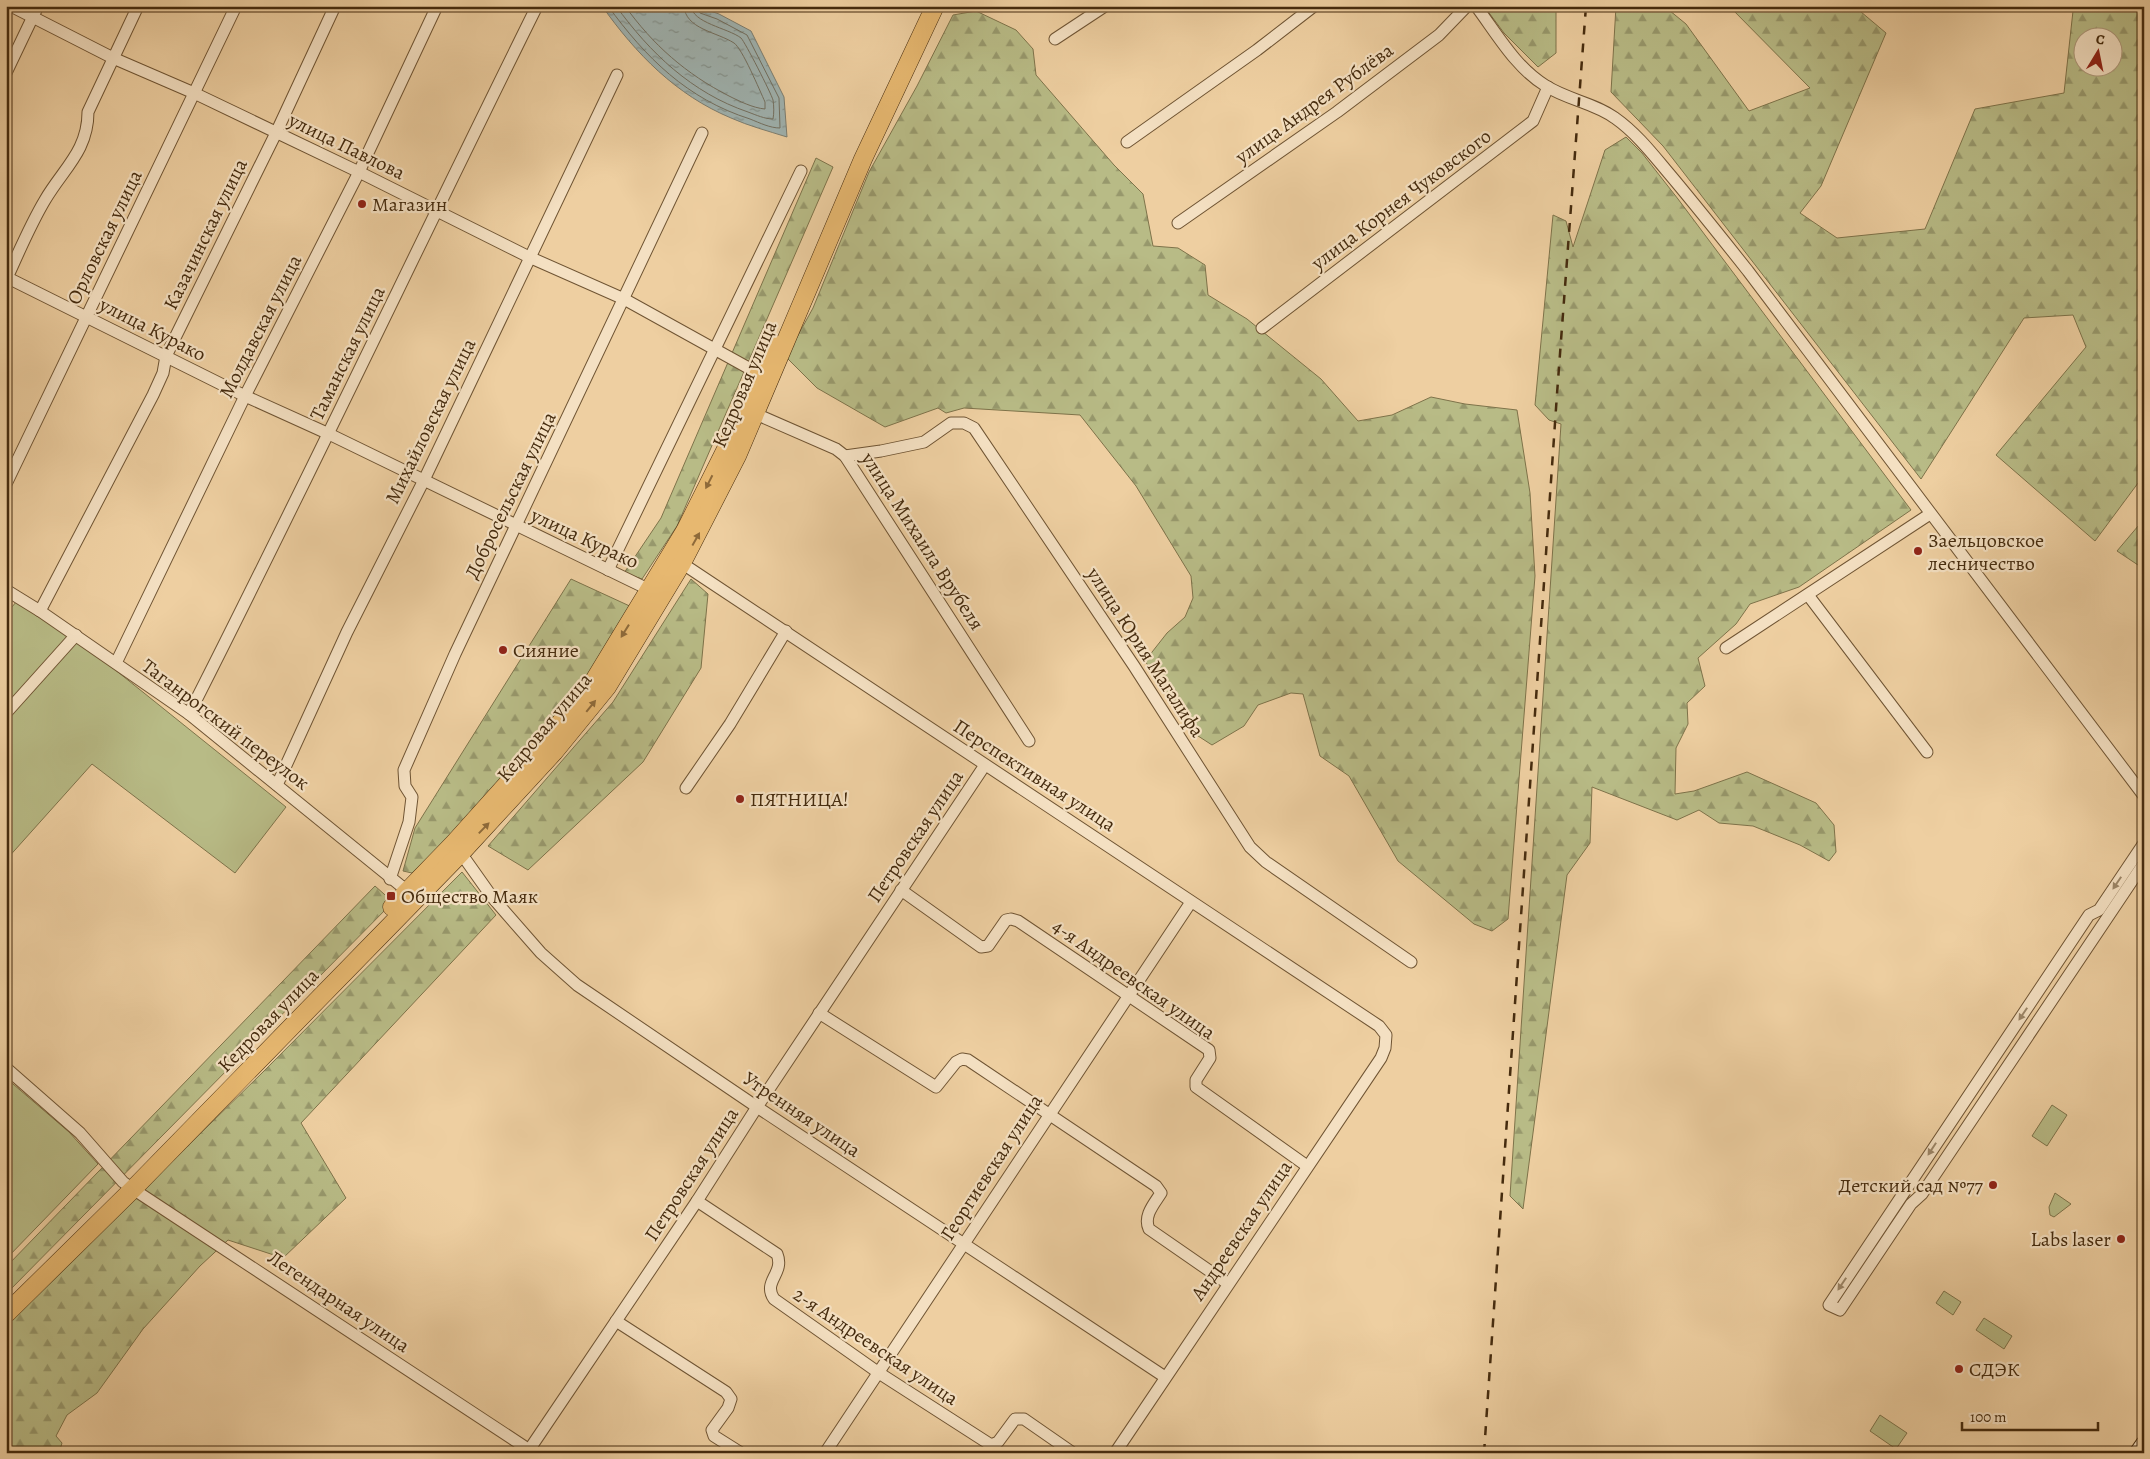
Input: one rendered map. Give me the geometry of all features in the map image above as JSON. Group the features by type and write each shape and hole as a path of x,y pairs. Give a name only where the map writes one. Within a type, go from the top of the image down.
{"main road":[{"name":"Кедровая улица","path":"6,1314 128,1185 458,848 548,759 607,687 656,593 677,560 718,465 750,412 922,6"},
{"name":"Кедровая улица","path":"764,377 935,6"},
{"name":"Кедровая улица","path":"6,1299 128,1185"}],"street":[{"name":"улица Павлова","path":"11,6 113,58 194,93 359,172 529,258 624,299 716,348 764,377"},
{"path":"6,73 38,6"},
{"path":"7,278 45,200 78,153 88,128 88,112 138,6"},
{"name":"Орловская улица","path":"6,484 236,6"},
{"name":"Казачинская улица","path":"40,610 153,395 163,373 166,356 276,133 335,6"},
{"name":"Молдавская улица","path":"116,663 245,396 359,172 438,6"},
{"name":"Таманская улица","path":"189,714 329,434 435,211 537,6"},
{"path":"1055,39 1105,6"},
{"path":"1127,142 1257,50 1314,6"},
{"name":"улица Андрея Рублёва","path":"1178,223 1344,106 1440,35 1467,6"},
{"path":"1476,6 1518,62 1548,87 1598,108 1616,118 1650,151 1748,271 2144,796"},
{"name":"Михайловская улица","path":"277,785 347,632 424,480 617,75"},
{"name":"улица Корнея Чуковского","path":"1262,328 1533,121 1548,87"},
{"name":"Добросельская улица","path":"390,879 409,822 412,797 405,786 404,770 455,654 702,134"},
{"name":"Кедровая улица","path":"608,570 801,171"},
{"name":"улица Курако","path":"7,278 245,396 329,434 656,593"},
{"name":"улица Михаила Врубеля","path":"750,412 836,449 845,456 1030,741"},
{"name":"улица Юрия Магалифа","path":"845,456 924,442 951,423 964,424 974,428 1134,666 1250,847 1266,862 1412,962"},
{"path":"1726,648 1930,514"},
{"name":"Перспективная улица","path":"677,560 985,765 1069,818 1191,902 1378,1026"},
{"name":"Таганрогский переулок","path":"6,590 40,610 189,714 412,895"},
{"path":"1808,595 1927,752"},
{"path":"686,788 730,724 786,631"},
{"path":"6,713 76,635"},
{"name":"Петровская улица","path":"530,1452 985,765"},
{"path":"2144,842 2099,910 2089,914 1829,1303 1834,1308 1840,1310 1911,1204 1922,1194 2144,863"},
{"name":"Утренняя улица","path":"458,848 492,897 541,953 577,985 757,1107 1166,1377"},
{"name":"4-я Андреевская улица","path":"901,890 981,947 988,946 1006,920 1018,921 1128,994 1209,1050 1210,1058 1196,1080 1196,1087 1307,1166"},
{"name":"Георгиевская улица","path":"824,1453 1191,902"},
{"path":"819,1013 931,1086 936,1087 941,1084 956,1062 962,1058 968,1060 1156,1186 1161,1193 1147,1217 1146,1223 1149,1229 1228,1283"},
{"name":"Андреевская улица","path":"1115,1453 1381,1058 1385,1048 1386,1035 1378,1026"},
{"name":"Легендарная улица","path":"6,1068 80,1134 128,1185 530,1452"},
{"name":"2-я Андреевская улица","path":"697,1201 777,1254 780,1261 769,1292 774,1299 879,1373 991,1445 998,1442 1015,1419 1024,1419 1073,1453"},
{"path":"616,1321 726,1392 731,1399 728,1408 712,1430 714,1436 741,1453"},
{"path":"2137,1453 2144,1443"}],"green space":[{"path":"1484,6 1556,6 1556,53 1538,67 1504,33"},
{"path":"1616,6 1664,6 1686,24 1749,111 1810,88 1729,6 1854,6 1886,33 1821,186 1800,213 1837,238 1925,229 1975,109 2064,93 2073,11 2083,6 2144,6 2144,475 2095,541 1996,455 2086,347 2073,315 2024,318 1921,479 1663,146 1611,92"},
{"path":"976,11 1016,30 1033,49 1036,75 1114,165 1143,194 1153,246 1178,248 1205,265 1208,295 1247,319 1321,379 1358,421 1392,415 1431,397 1465,404 1517,410 1530,493 1535,576 1508,919 1492,931 1474,924 1398,861 1349,776 1320,756 1303,694 1291,693 1258,705 1244,726 1212,745 1195,734 1145,661 1167,633 1185,617 1193,598 1191,576 1136,486 1080,415 964,408 946,413 938,408 885,427 817,388 786,357 813,308 869,172 917,86 953,15"},
{"path":"1626,137 1642,153 1678,199 1911,510 1799,587 1750,604 1736,624 1698,658 1705,686 1687,703 1688,724 1676,748 1675,794 1694,791 1747,772 1816,803 1834,825 1836,852 1829,861 1800,845 1753,826 1719,823 1699,810 1677,820 1592,787 1590,843 1567,875 1523,1209 1510,1196 1561,424 1549,420 1535,405 1553,215 1566,221 1573,247 1605,150"},
{"path":"816,158 833,167 677,526 642,579 624,573 661,518"},
{"path":"2144,519 2144,569 2117,551"},
{"path":"571,579 634,608 577,693 497,790 412,873 403,871 415,828"},
{"path":"691,579 708,594 701,668 643,762 528,870 488,846 613,702"},
{"path":"22,595 286,807 235,873 92,764 6,860 6,614"},
{"path":"462,872 496,915 301,1123 346,1198 283,1258 228,1240 200,1266 143,1329 97,1393 67,1415 56,1436 62,1443 59,1453 6,1453 6,1324 262,1073"},
{"path":"375,886 393,902 6,1294 6,1267"},
{"path":"6,1078 69,1132 98,1164 6,1259"},
{"path":"2052,1105 2067,1115 2047,1146 2032,1136"},
{"path":"2055,1193 2071,1204 2054,1217 2050,1215 2049,1207"},
{"path":"1944,1291 1961,1302 1953,1315 1936,1303"},
{"path":"1984,1318 2012,1336 2004,1349 1976,1330"},
{"path":"1880,1415 1907,1433 1896,1449 1870,1431"}],"water":[{"path":"602,6 696,6 719,14 751,31 784,97 787,137 738,121 692,98 643,56"}],"railway":[{"path":"1484,1453 1557,394 1586,6"}],"place":[{"name":"Магазин","path":"362,204"},
{"name":"Заельцовское лесничество","path":"1918,551"},
{"name":"Сияние","path":"503,650"},
{"name":"ПЯТНИЦА!","path":"740,799"},
{"name":"Общество Маяк","path":"391,896"},
{"name":"Детский сад №77","path":"1993,1185"},
{"name":"Labs laser","path":"2121,1239"},
{"name":"СДЭК","path":"1959,1369"}]}
